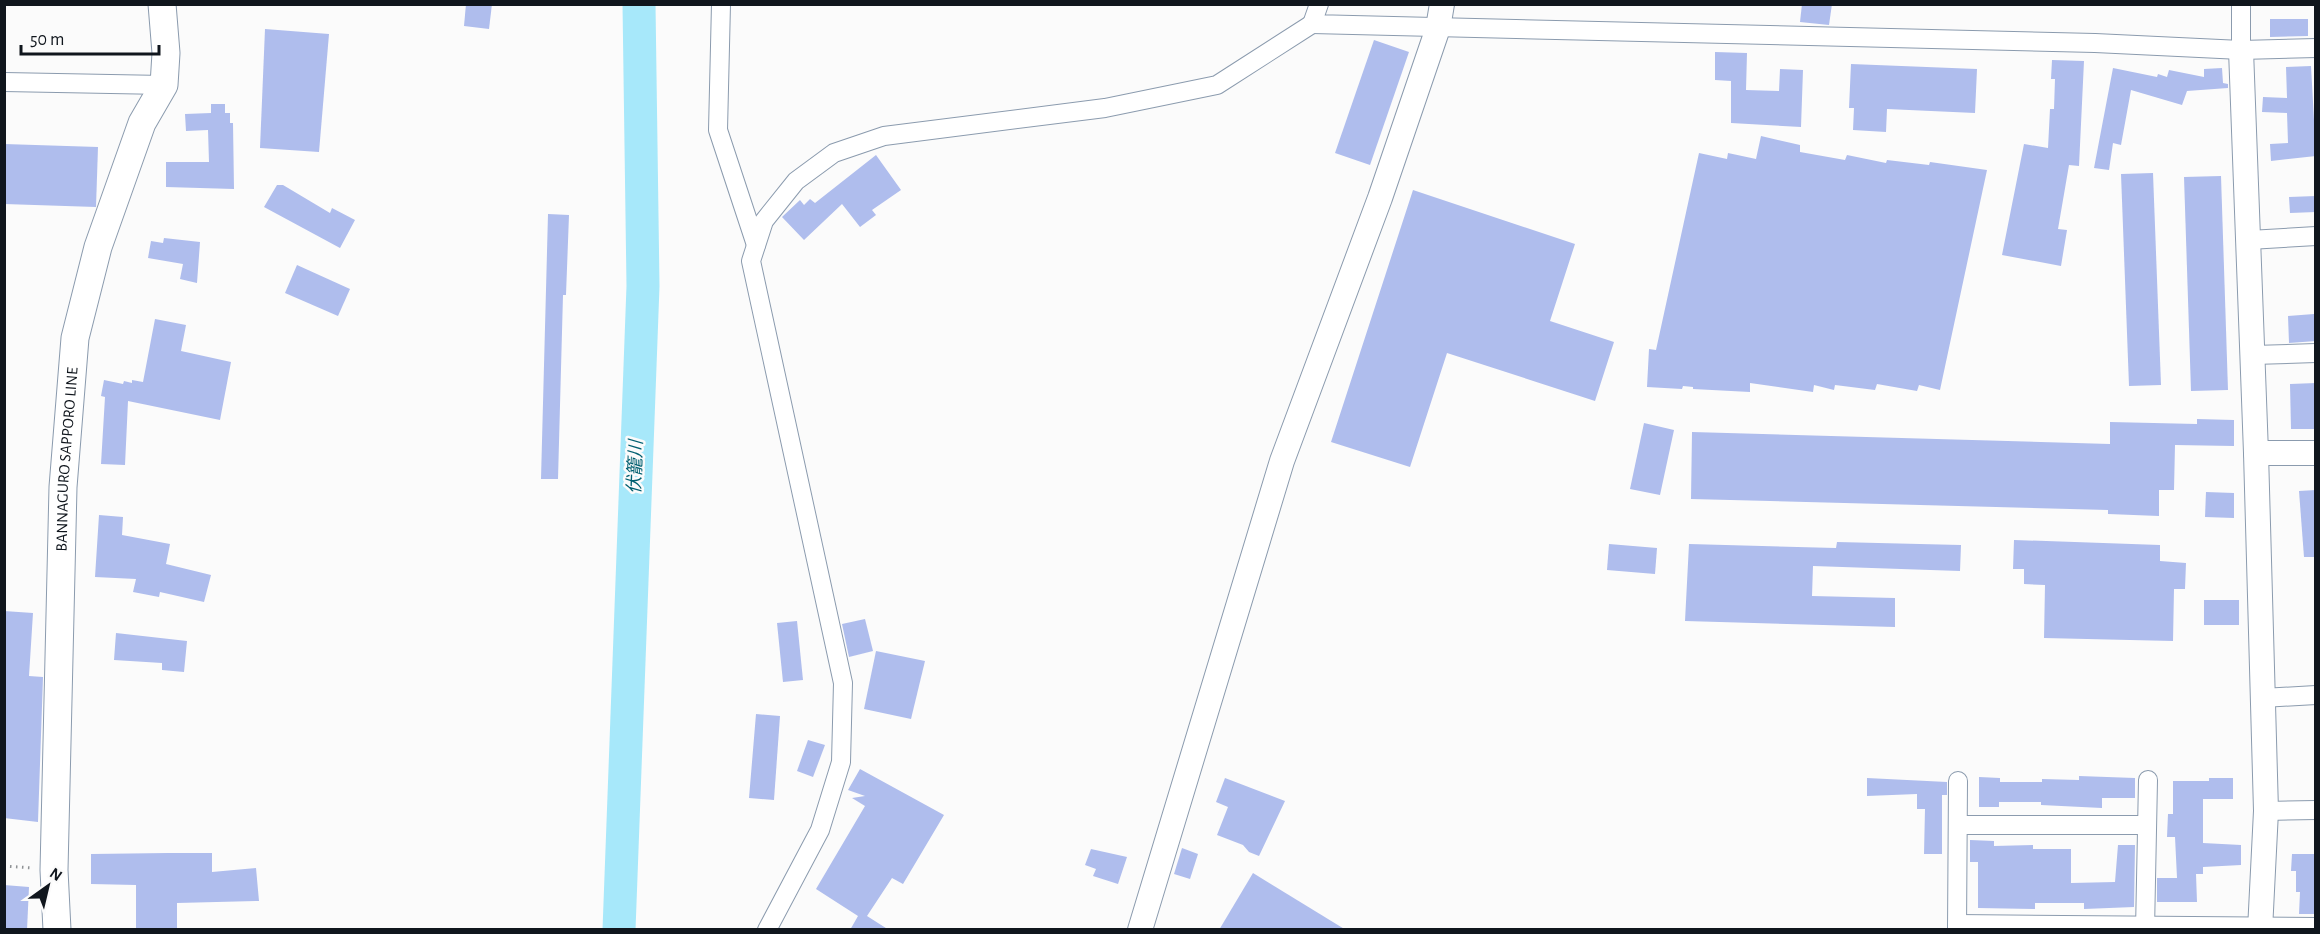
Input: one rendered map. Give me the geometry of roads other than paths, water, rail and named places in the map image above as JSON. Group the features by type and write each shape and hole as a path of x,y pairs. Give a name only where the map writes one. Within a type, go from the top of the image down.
{"main road":[{"name":"BANNAGURO SAPPORO LINE","path":"57,930 54,870 63,487 75,338 98,247 142,123 164,85 166,53 162,4"}],"street":[{"path":"721,4 718,130 756,246"},
{"path":"1312,24 1319,4"},
{"path":"1140,930 1282,460 1380,198 1438,28 1442,4"},
{"path":"2241,4 2266,811 2260,929"},
{"path":"767,930 820,830 841,762 843,683 751,261 764,221 796,181 834,153 884,136 1105,108 1217,85 1312,24 2095,43 2241,50 2316,48"},
{"path":"4,82 164,85"},
{"path":"2249,240 2316,236"},
{"path":"2253,355 2316,353"},
{"path":"2256,453 2316,453"},
{"path":"2262,698 2316,695"},
{"path":"2145,928 2148,780"},
{"path":"1958,781 1957,927 2260,929 2316,927"},
{"path":"2266,811 2316,810"},
{"path":"1959,825 2147,825"}],"waterway":[{"name":"伏籠川","path":"619,930 643,286 639,4"}]}
